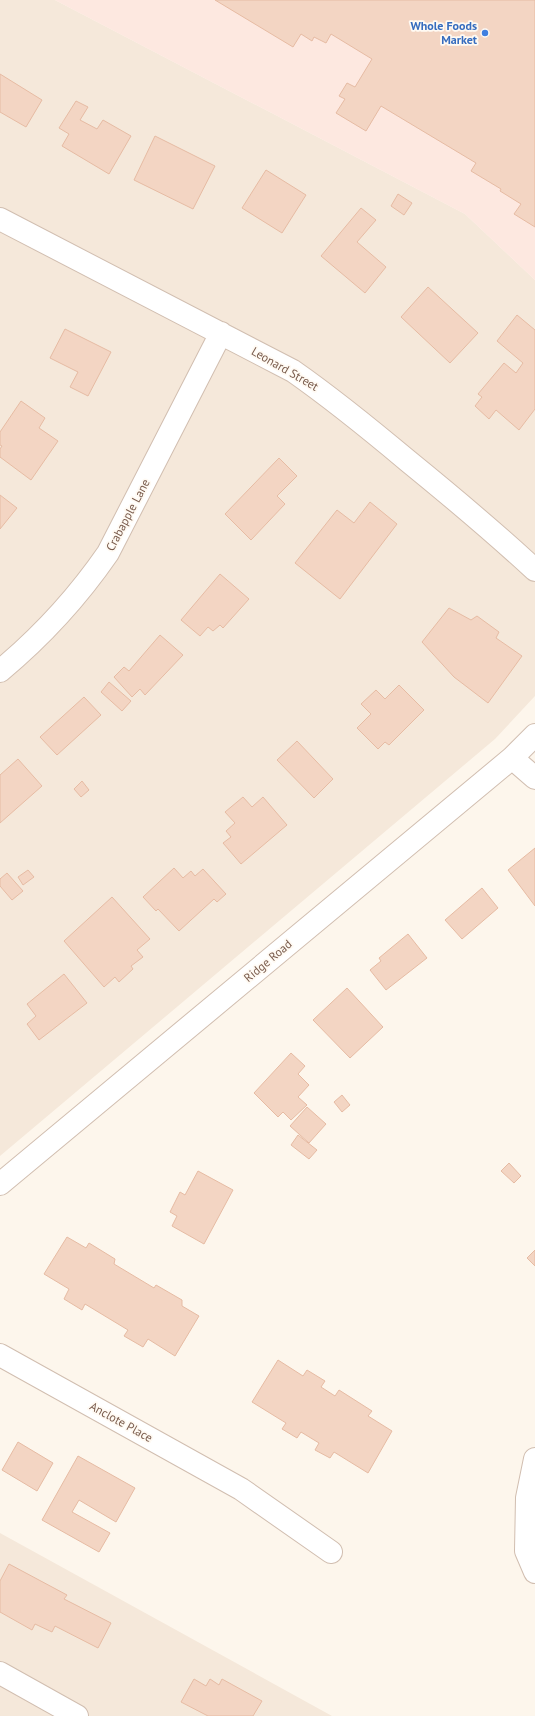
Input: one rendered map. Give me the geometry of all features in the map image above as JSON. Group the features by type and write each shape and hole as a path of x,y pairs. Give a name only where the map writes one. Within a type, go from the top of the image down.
{"street":[{"name":"Leonard Street","path":"0,219 293,371 328,396 486,525 535,570"},
{"name":"Crabapple Lane","path":"0,671 36,640 63,612 88,582 108,553 221,333"},
{"name":"Ridge Road","path":"0,1184 512,758 535,735"},
{"path":"512,758 535,778"},
{"name":"Anclote Place","path":"0,1355 241,1489 331,1552"},
{"path":"535,1460 527,1498 526,1551 535,1572"},
{"path":"0,1674 77,1716"}],"shaded area":[{"path":"0,0 55,0 465,214 535,280 535,696 495,739 0,1156"},
{"path":"55,0 535,0 535,280 465,214"},
{"path":"0,1533 332,1716 0,1716"}],"building":[{"path":"215,0 535,0 535,227 514,214 521,204 500,191 501,189 471,171 476,163 381,106 366,131 336,113 345,99 339,96 347,83 355,87 372,59 331,34 326,43 314,37 312,41 301,34 293,47"},
{"path":"0,74 42,100 26,127 0,112"},
{"path":"76,101 88,107 80,120 97,129 103,120 131,136 109,174 62,146 69,134 59,128"},
{"path":"155,136 215,166 193,209 134,180"},
{"path":"266,170 306,195 282,233 242,208"},
{"path":"398,194 412,203 404,215 391,206"},
{"path":"361,208 376,220 357,242 386,267 365,293 321,256"},
{"path":"428,287 478,333 450,363 401,317"},
{"path":"517,315 535,330 535,409 519,430 496,410 489,419 475,406 482,397 478,394 504,363 516,373 523,363 497,341"},
{"path":"65,329 111,352 88,396 70,387 78,372 50,358"},
{"path":"21,401 45,418 39,428 58,441 31,480 0,457 0,449 2,446 0,445 0,432"},
{"path":"279,458 297,476 277,496 285,504 251,540 225,514"},
{"path":"0,495 17,508 0,529"},
{"path":"370,502 397,524 340,599 295,563 337,510 354,523"},
{"path":"220,574 249,599 223,628 220,625 213,631 208,627 200,636 181,620"},
{"path":"449,608 471,620 477,616 499,632 496,638 522,656 488,703 454,677 422,642"},
{"path":"160,635 183,655 145,695 140,689 132,697 114,677 124,667 129,671"},
{"path":"109,682 131,701 122,711 101,692"},
{"path":"399,685 424,710 389,745 385,742 378,749 357,728 371,714 361,704 376,690 385,699"},
{"path":"84,697 101,715 57,755 40,737"},
{"path":"297,741 333,779 314,798 277,760"},
{"path":"18,759 42,786 0,823 0,775"},
{"path":"82,781 89,790 81,797 74,789"},
{"path":"243,797 252,807 263,797 287,825 241,864 223,843 231,837 226,831 235,823 225,812"},
{"path":"535,848 535,906 508,870"},
{"path":"174,868 183,878 191,871 195,876 203,869 226,894 217,902 214,899 179,931 158,909 156,911 143,897"},
{"path":"28,870 34,877 23,885 18,877"},
{"path":"7,873 23,891 12,900 0,886 0,879"},
{"path":"482,888 498,908 462,939 445,920"},
{"path":"112,897 150,939 137,950 143,957 131,966 133,969 119,982 115,977 104,987 64,941"},
{"path":"408,934 427,958 386,990 370,970 381,961 379,958"},
{"path":"64,974 87,1003 39,1040 27,1024 36,1016 27,1004"},
{"path":"347,988 383,1027 350,1058 313,1020"},
{"path":"291,1053 305,1066 298,1074 309,1085 298,1097 307,1105 291,1120 283,1112 278,1117 254,1093"},
{"path":"342,1095 350,1105 342,1112 334,1102"},
{"path":"307,1107 326,1124 309,1143 290,1126"},
{"path":"298,1135 317,1150 309,1159 291,1145"},
{"path":"509,1163 521,1176 514,1183 501,1171"},
{"path":"198,1171 233,1190 204,1244 172,1226 177,1216 170,1212 180,1192 185,1195"},
{"path":"67,1237 86,1248 89,1243 115,1259 114,1264 154,1288 156,1285 182,1300 182,1306 199,1316 175,1356 148,1339 143,1347 124,1336 128,1330 85,1304 82,1310 64,1299 69,1289 44,1274"},
{"path":"535,1250 535,1266 527,1258"},
{"path":"278,1360 303,1376 307,1370 325,1381 321,1387 335,1396 339,1390 372,1411 368,1416 392,1431 368,1473 334,1452 330,1458 315,1450 319,1443 301,1432 297,1438 282,1429 286,1423 252,1402"},
{"path":"18,1442 53,1463 37,1491 2,1470"},
{"path":"78,1456 135,1488 116,1522 79,1500 72,1512 110,1533 99,1552 42,1520"},
{"path":"9,1564 67,1595 64,1599 111,1623 98,1648 55,1626 52,1632 35,1624 32,1630 0,1612 0,1581"},
{"path":"194,1679 206,1686 210,1679 219,1685 222,1679 262,1701 253,1716 208,1716 181,1702"}],"place":[{"name":"Whole Foods Market","path":"485,33"}]}
